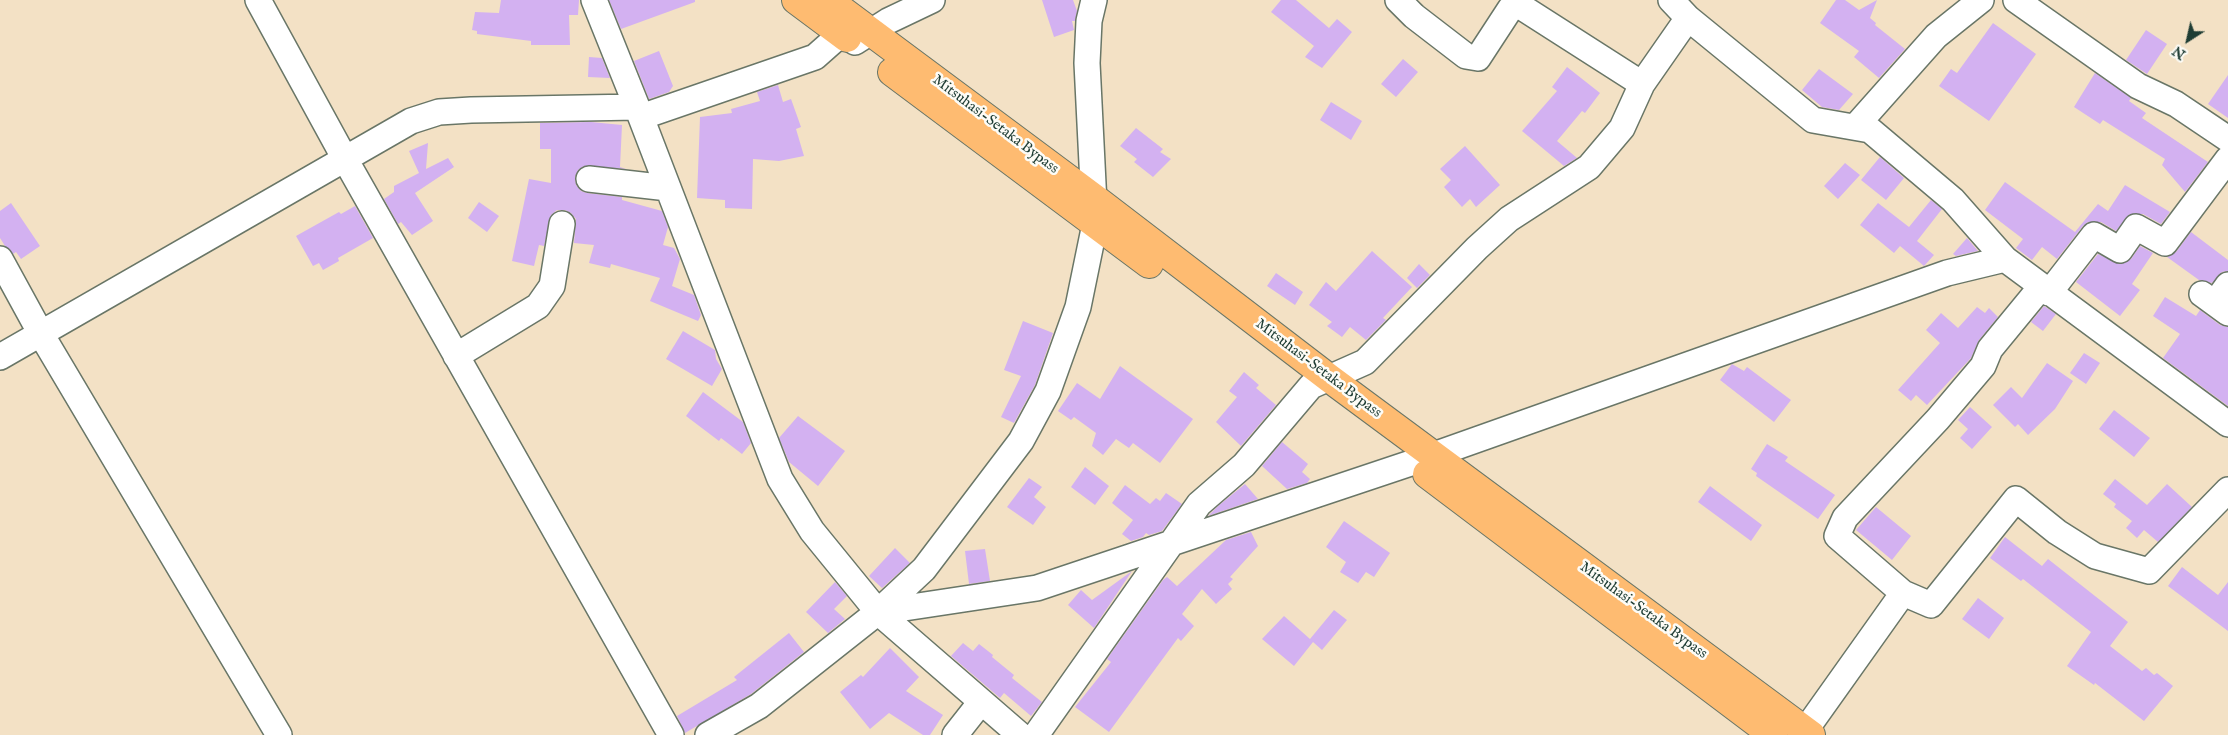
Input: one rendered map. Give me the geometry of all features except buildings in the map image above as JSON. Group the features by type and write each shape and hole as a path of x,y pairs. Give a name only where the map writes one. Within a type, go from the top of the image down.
{"highway":[{"name":"Mitsuhasi-Setaka Bypass","path":"796,0 855,36 1094,211 1421,458 1773,735"},
{"name":"Mitsuhasi-Setaka Bypass","path":"828,0 855,36"},
{"name":"Mitsuhasi-Setaka Bypass","path":"1421,458 1806,733"}],"street":[{"path":"258,0 345,159 671,735"},
{"path":"594,0 780,479 812,532 878,612 1020,735"},
{"path":"0,357 412,121 439,112 639,112 815,57 932,0"},
{"path":"1398,0 1414,16 1466,56 1478,58 1510,9 1520,6 1642,84"},
{"path":"1670,0 1688,18 1813,120 1856,126 1870,130 1953,200 2005,259 2228,424"},
{"path":"1856,126 1936,36 1981,0"},
{"path":"2016,0 2138,86 2176,104 2228,139"},
{"path":"708,735 759,706 878,612 924,569 1021,441 1048,391 1078,307 1094,211 1087,63 1092,2"},
{"path":"1036,735 1199,504 1244,465 1320,382 1365,362 1477,248 1509,219 1589,167 1622,128 1642,84 1688,18"},
{"path":"2228,159 2165,243 2136,227 2120,250 2094,235 1990,349 1984,366 1938,419 1845,518 1837,536 1903,593 1931,605 2016,499 2057,532 2095,556 2149,571 2228,490"},
{"path":"589,179 668,188"},
{"path":"456,356 538,306 552,286 562,224"},
{"path":"0,259 41,334 279,735"},
{"path":"878,612 1036,588 1421,458 1947,273 2005,259"},
{"path":"1806,733 1903,593"},
{"path":"956,735 980,702"}]}
